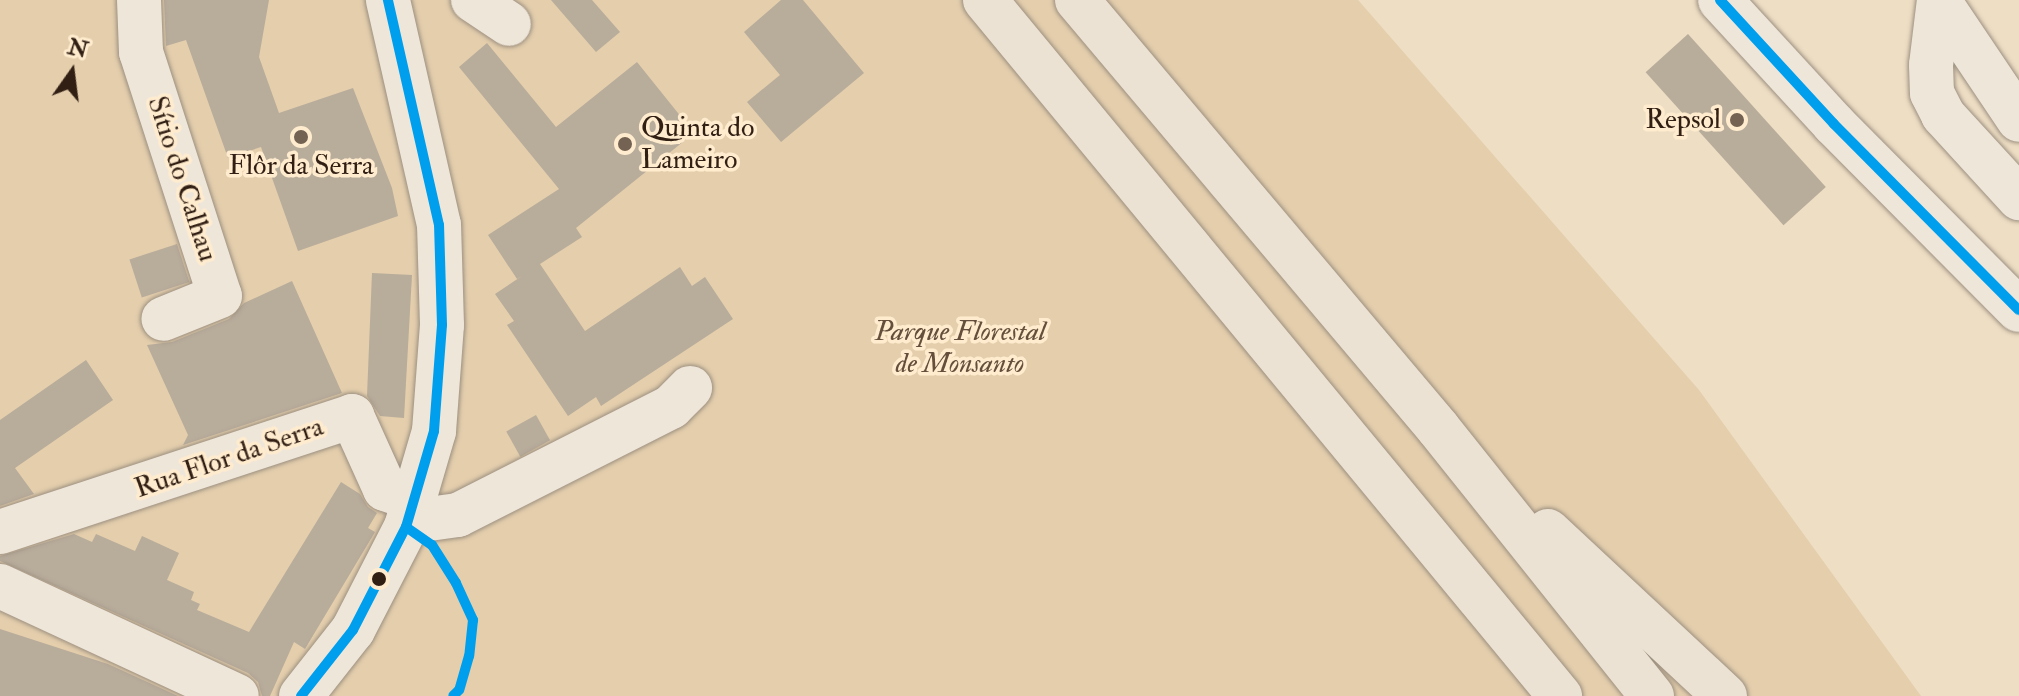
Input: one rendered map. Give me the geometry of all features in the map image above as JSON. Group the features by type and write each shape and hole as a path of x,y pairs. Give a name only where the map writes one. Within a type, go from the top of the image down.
{"highway":[{"path":"985,0 1560,696"},
{"path":"1077,0 1438,428 1652,696"},
{"path":"1438,428 1725,696"}],"street":[{"name":"Sítio do Calhau","path":"139,0 141,52 220,296 163,319"},
{"path":"301,696 353,630 412,506 434,431 442,325 439,225 388,0"},
{"path":"473,0 509,24"},
{"path":"1720,0 1834,124 2019,310"},
{"path":"1939,0 2019,120"},
{"path":"1939,0 1931,65 1932,93 1943,115 2019,198"},
{"path":"412,506 429,519 458,515 671,407 690,388"},
{"name":"Rua Flor da Serra","path":"0,532 352,416 385,489 412,506"},
{"path":"0,586 237,696"}],"green space":[{"name":"Parque Florestal de Monsanto","path":"0,0 1358,0 1699,390 1921,696 0,696"}],"building":[{"path":"164,0 269,0 259,57 279,113 353,88 392,188 398,216 298,251 261,147 228,158 186,40 166,46"},
{"path":"551,0 592,0 620,32 596,52"},
{"path":"781,0 803,0 864,73 781,142 747,102 780,75 744,32"},
{"path":"1688,34 1826,187 1783,225 1646,72"},
{"path":"487,43 556,127 637,62 694,133 576,228 582,237 540,264 585,331 680,267 692,286 705,277 733,319 601,406 596,397 568,416 507,325 514,321 495,294 522,276 517,279 488,235 559,189 459,67"},
{"path":"177,244 189,282 142,297 129,259"},
{"path":"372,273 412,275 404,418 380,416 367,396"},
{"path":"292,281 342,393 183,445 188,435 147,345 172,342 229,319 244,303"},
{"path":"86,360 113,400 15,468 34,494 0,506 0,420"},
{"path":"536,415 550,440 520,457 506,431"},
{"path":"341,482 360,494 368,507 377,513 368,528 375,532 305,649 294,642 270,696 262,696 258,682 248,673 0,561 0,556 74,534 92,542 96,534 135,551 142,536 179,553 167,580 194,592 191,600 200,604 197,610 249,632"},
{"path":"0,629 108,664 178,696 0,696"}],"transit line":[{"path":"301,696 353,630 406,527 434,431 442,325 439,225 388,0"},
{"path":"1720,0 1834,124 2019,310"},
{"path":"406,527 432,545 456,583 473,620 469,656 459,690 453,696"}],"place":[{"name":"Repsol","path":"1737,120"},
{"name":"Flôr da Serra","path":"301,137"},
{"name":"Quinta do Lameiro","path":"625,144"}]}
